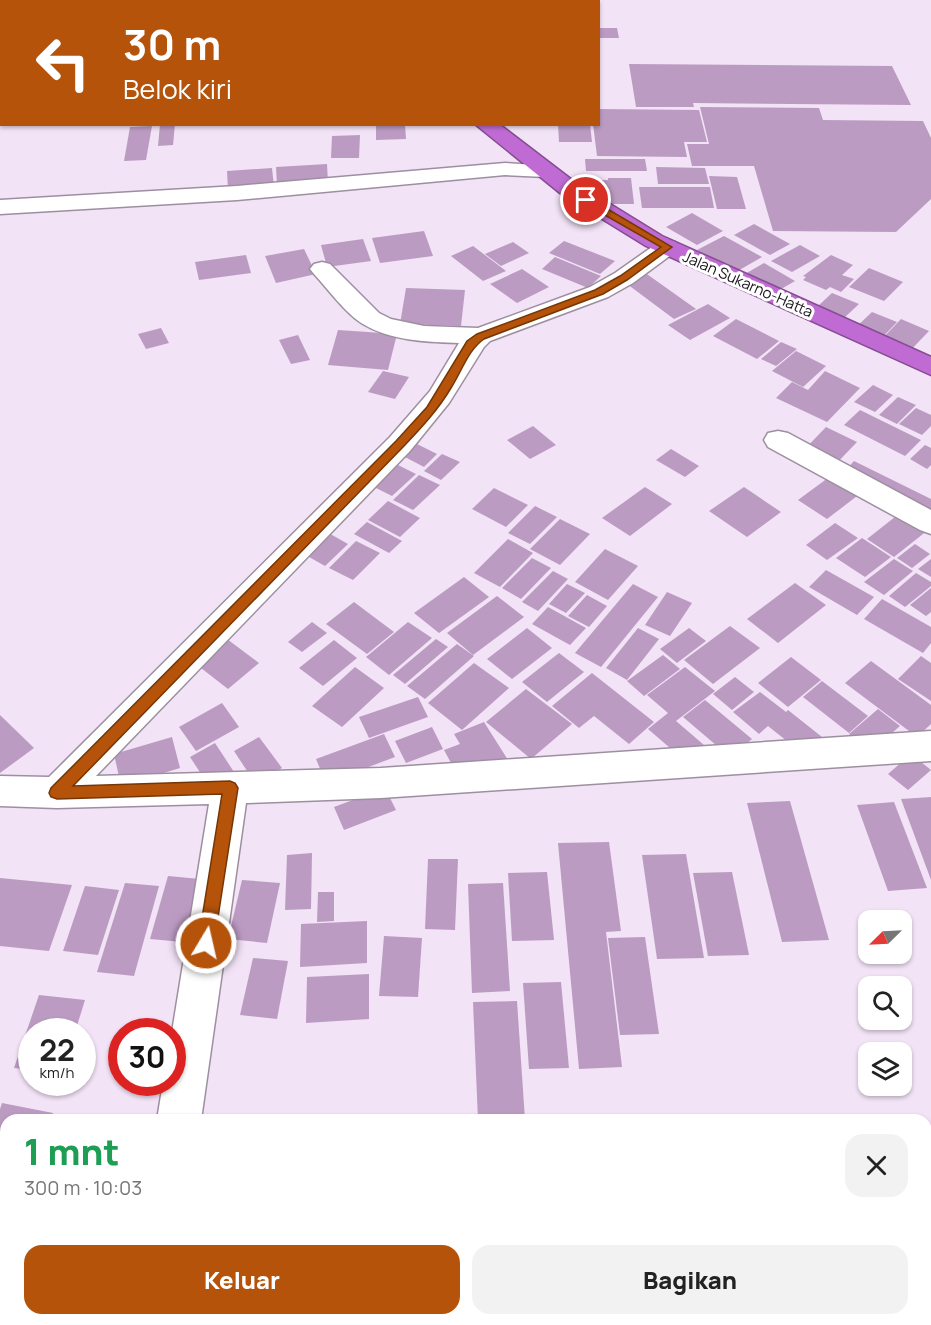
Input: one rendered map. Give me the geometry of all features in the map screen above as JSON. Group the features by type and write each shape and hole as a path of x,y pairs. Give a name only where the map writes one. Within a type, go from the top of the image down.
{"highway":[{"name":"Jalan Sukarno-Hatta","path":"488,126 545,171 604,212 668,247 931,367"}],"street":[{"path":"0,207 237,193 505,169 545,171"},
{"path":"57,793 400,444 446,388 471,344 481,336 599,292 624,278 668,247"},
{"path":"322,269 370,318 379,323 405,331 481,336"},
{"path":"778,441 931,523"},
{"path":"0,791 57,793 381,783 931,746"},
{"path":"180,1114 230,788"}],"building":[{"path":"600,28 617,28 619,38 600,38"},
{"path":"629,64 892,66 911,105 693,103 694,107 636,107"},
{"path":"700,107 819,108 823,120 923,121 931,138 931,199 896,232 773,231 754,166 692,166 687,144 709,144"},
{"path":"600,109 699,110 707,142 684,142 687,157 597,156 593,126 600,126"},
{"path":"152,126 146,160 124,161 130,127"},
{"path":"160,126 175,126 173,145 158,146"},
{"path":"376,126 405,126 406,139 376,140"},
{"path":"558,126 590,126 592,142 559,142"},
{"path":"360,135 359,158 331,158 332,136"},
{"path":"585,159 645,159 647,171 586,171"},
{"path":"327,164 328,183 277,186 276,167"},
{"path":"656,167 705,168 709,184 658,184"},
{"path":"272,168 274,187 228,190 227,171"},
{"path":"709,176 737,177 746,209 717,209"},
{"path":"608,178 631,178 634,204 611,204 610,197 586,196 585,180 608,180"},
{"path":"639,187 710,187 714,208 642,208"},
{"path":"692,213 723,231 697,245 666,227"},
{"path":"754,224 790,244 770,255 734,235"},
{"path":"424,231 433,256 380,263 372,238"},
{"path":"724,236 762,257 736,272 697,250"},
{"path":"363,239 371,261 327,267 321,245"},
{"path":"564,241 615,261 600,274 549,253"},
{"path":"513,242 529,253 501,266 485,254"},
{"path":"800,245 820,256 792,272 771,261"},
{"path":"473,246 506,271 483,281 451,256"},
{"path":"304,249 316,274 276,283 265,256"},
{"path":"246,255 251,273 199,280 195,262"},
{"path":"831,255 853,265 842,275 854,279 841,292 830,287 826,290 803,280 806,277 803,276"},
{"path":"555,257 601,276 588,288 542,269"},
{"path":"764,263 795,281 776,292 745,274"},
{"path":"869,268 903,282 884,301 849,287"},
{"path":"522,269 549,287 517,303 490,284"},
{"path":"644,272 696,309 674,319 623,281"},
{"path":"406,288 465,290 461,326 400,324"},
{"path":"832,293 859,304 844,318 817,307"},
{"path":"708,304 730,318 690,340 668,325"},
{"path":"872,312 897,322 879,341 853,330"},
{"path":"736,319 779,341 757,359 713,336"},
{"path":"901,319 929,331 907,354 879,342"},
{"path":"161,328 169,343 146,349 138,334"},
{"path":"338,330 397,334 388,370 328,365"},
{"path":"298,335 310,360 291,364 279,340"},
{"path":"781,342 797,349 776,366 761,359"},
{"path":"796,351 826,366 803,387 772,371"},
{"path":"383,371 409,377 395,399 368,392"},
{"path":"825,371 860,388 827,422 776,398 792,382 808,390"},
{"path":"873,385 893,395 875,412 854,402"},
{"path":"898,397 916,405 897,424 879,415"},
{"path":"916,408 931,415 931,426 922,435 899,424"},
{"path":"860,410 921,440 905,456 844,425"},
{"path":"533,426 556,445 530,459 507,440"},
{"path":"826,427 857,442 833,467 802,452"},
{"path":"417,444 437,454 424,467 403,456"},
{"path":"925,445 931,448 931,465 927,469 910,459"},
{"path":"671,449 699,466 685,477 656,460"},
{"path":"442,454 460,462 441,480 424,471"},
{"path":"390,461 416,474 392,496 366,483"},
{"path":"854,461 931,499 931,508 925,515 842,474"},
{"path":"419,475 440,485 413,510 393,500"},
{"path":"832,475 861,493 827,519 798,500"},
{"path":"645,487 672,504 630,536 602,518"},
{"path":"744,487 781,512 747,537 709,511"},
{"path":"494,488 528,505 506,527 472,509"},
{"path":"388,501 420,518 400,537 368,520"},
{"path":"535,506 557,517 530,544 508,533"},
{"path":"900,513 928,530 894,557 867,539"},
{"path":"560,519 590,534 560,565 530,549"},
{"path":"367,522 402,541 389,553 354,534"},
{"path":"835,523 858,538 827,560 806,545"},
{"path":"325,531 348,544 325,566 302,553"},
{"path":"862,538 891,557 865,577 836,558"},
{"path":"508,539 533,553 500,587 474,573"},
{"path":"356,541 380,553 353,580 329,568"},
{"path":"915,544 930,554 912,568 897,558"},
{"path":"605,549 638,566 608,600 575,582"},
{"path":"532,558 551,568 521,599 502,588"},
{"path":"894,559 913,571 884,595 864,582"},
{"path":"931,559 931,577 918,569"},
{"path":"826,570 874,597 857,615 809,587"},
{"path":"553,571 568,579 538,611 522,602"},
{"path":"916,573 931,582 931,586 905,607 889,596"},
{"path":"464,577 489,597 439,633 414,613"},
{"path":"795,583 826,605 778,643 747,619"},
{"path":"567,584 585,593 566,613 549,604"},
{"path":"633,584 658,597 601,667 575,653"},
{"path":"931,588 931,612 926,616 910,605"},
{"path":"667,592 692,603 670,636 645,625"},
{"path":"587,595 607,606 589,627 568,616"},
{"path":"497,596 524,617 473,655 447,633"},
{"path":"882,599 931,627 931,643 923,653 864,619"},
{"path":"354,602 394,632 367,654 326,624"},
{"path":"548,607 586,628 570,645 532,624"},
{"path":"312,622 327,633 302,652 288,642"},
{"path":"408,622 432,638 389,675 366,657"},
{"path":"730,626 760,648 713,684 684,660"},
{"path":"527,628 552,648 512,679 487,659"},
{"path":"638,628 659,639 627,680 606,668"},
{"path":"689,628 706,641 677,663 660,649"},
{"path":"223,636 259,663 228,689 192,661"},
{"path":"436,639 448,647 405,684 393,675"},
{"path":"334,640 357,658 323,686 299,668"},
{"path":"457,644 474,656 425,699 407,686"},
{"path":"559,653 584,672 547,702 522,682"},
{"path":"663,655 680,669 644,696 627,681"},
{"path":"921,656 931,663 931,701 898,679"},
{"path":"791,657 821,680 788,707 758,683"},
{"path":"871,661 931,705 931,724 917,737 845,683"},
{"path":"474,663 509,688 462,730 428,703"},
{"path":"355,667 384,688 342,727 312,706"},
{"path":"685,667 715,691 676,721 704,745 684,760 648,729 668,713 647,695"},
{"path":"592,673 654,722 629,744 594,716 579,728 552,706"},
{"path":"735,677 754,692 732,710 713,694"},
{"path":"822,681 868,716 849,733 803,697"},
{"path":"526,689 572,724 531,759 486,722"},
{"path":"760,692 786,712 788,710 822,737 802,753 768,726 759,734 733,712"},
{"path":"418,697 428,717 369,738 359,717"},
{"path":"705,700 752,739 730,757 683,717"},
{"path":"222,703 239,727 196,751 179,727"},
{"path":"878,709 900,726 871,751 849,734"},
{"path":"0,715 34,748 0,773"},
{"path":"484,722 508,760 458,776 444,750 460,744 454,734"},
{"path":"432,727 443,749 406,763 395,741"},
{"path":"384,734 395,757 326,783 316,759"},
{"path":"172,737 180,768 121,786 114,754"},
{"path":"259,737 282,768 255,783 234,751"},
{"path":"215,743 234,772 209,786 190,757"},
{"path":"911,754 931,770 908,790 888,774"},
{"path":"385,788 396,810 344,830 334,807"},
{"path":"931,797 931,880 901,799"},
{"path":"790,801 829,940 782,942 747,803"},
{"path":"894,802 927,888 888,891 857,805"},
{"path":"609,842 621,931 606,932 622,1067 579,1069 558,843"},
{"path":"312,853 311,909 285,910 287,855"},
{"path":"686,854 704,958 657,959 642,855"},
{"path":"428,859 458,859 455,930 425,929"},
{"path":"547,872 554,940 512,941 508,873"},
{"path":"732,872 749,955 708,956 693,873"},
{"path":"168,876 200,879 183,942 150,939"},
{"path":"0,878 72,885 49,951 0,946"},
{"path":"242,880 280,883 267,943 228,939"},
{"path":"125,883 159,886 134,976 97,972"},
{"path":"503,883 510,991 472,993 468,884"},
{"path":"85,886 119,890 98,955 63,951"},
{"path":"318,892 334,892 334,921 317,922"},
{"path":"367,921 367,963 300,967 301,924"},
{"path":"384,936 422,938 418,997 379,996"},
{"path":"645,937 659,1034 620,1035 608,938"},
{"path":"253,958 288,961 277,1019 240,1015"},
{"path":"369,974 369,1019 306,1023 307,977"},
{"path":"561,982 569,1068 529,1069 523,983"},
{"path":"39,995 85,1000 79,1018 31,1018"},
{"path":"517,1001 525,1114 478,1114 473,1002"},
{"path":"18,1056 18,1068 14,1068"},
{"path":"2,1103 53,1113 0,1114"}],"route":[{"path":"206,943 230,788 57,793 400,444 446,388 471,344 481,336 599,292 624,278 668,247 586,200"}]}
